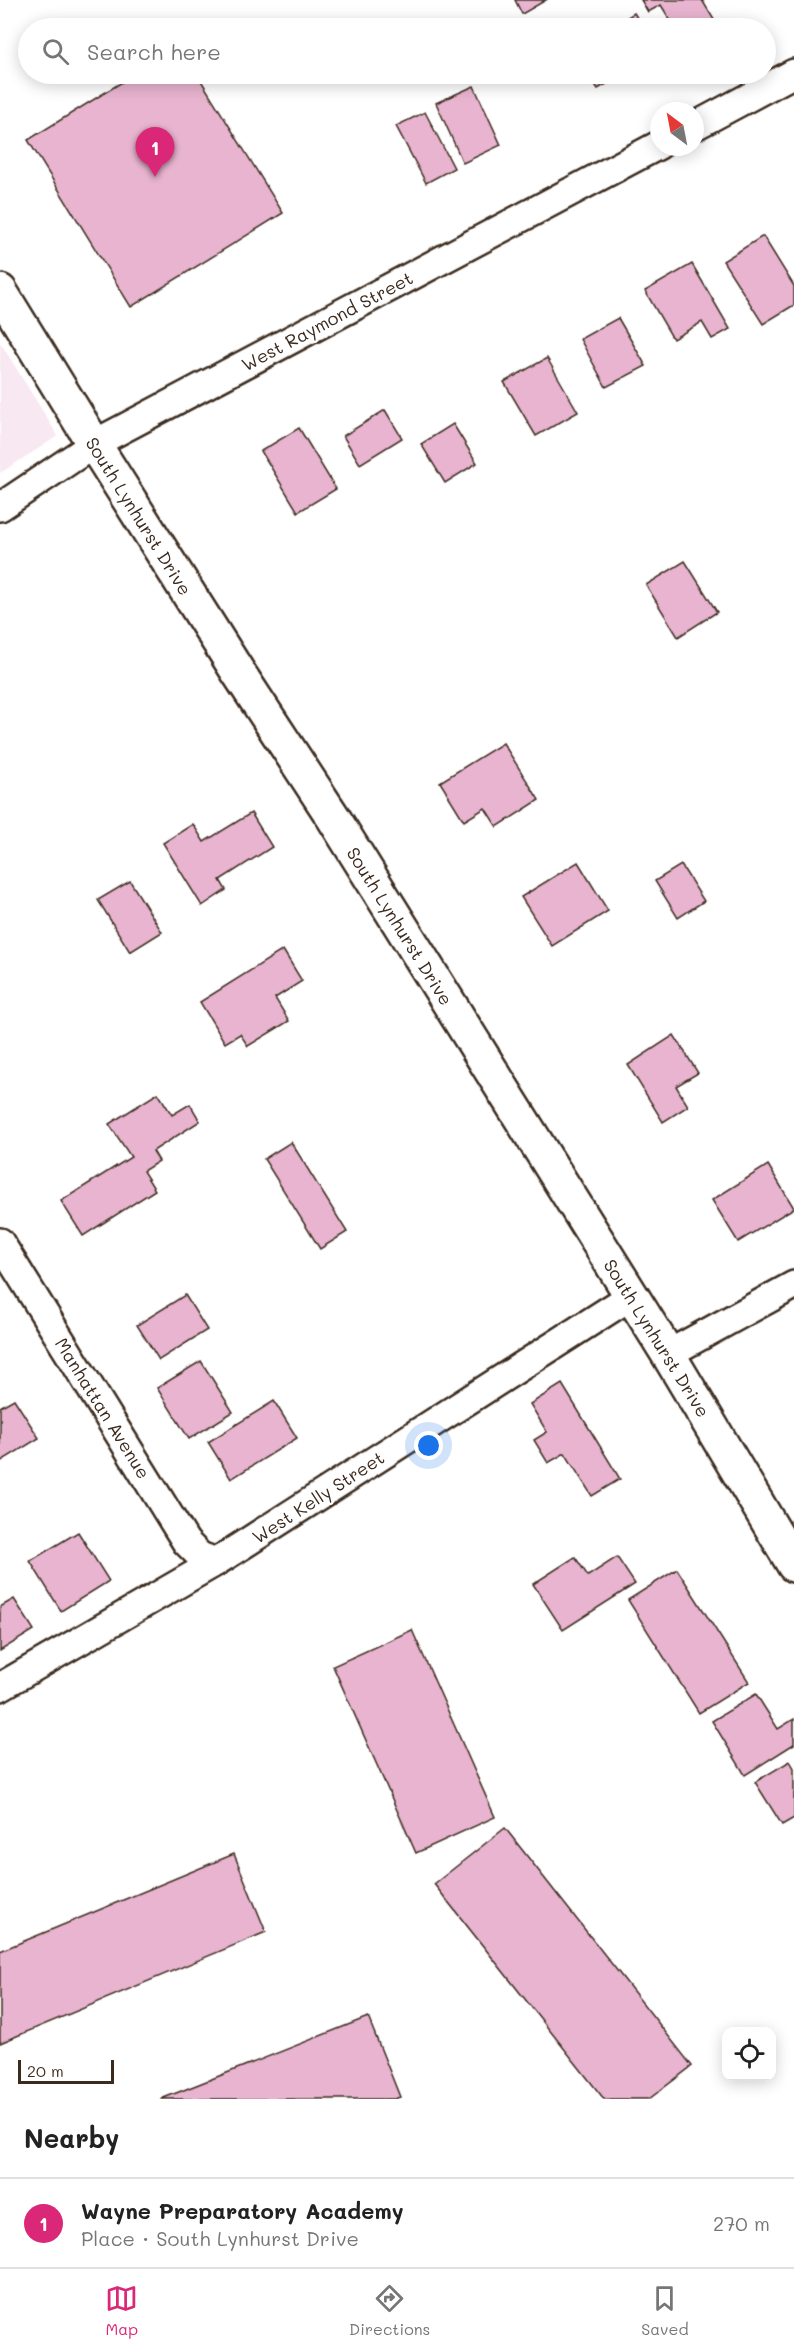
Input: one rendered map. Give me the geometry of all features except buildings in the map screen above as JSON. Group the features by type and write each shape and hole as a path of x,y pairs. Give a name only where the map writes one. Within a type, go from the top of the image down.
{"main road":[{"name":"South Lynhurst Drive","path":"0,291 237,672 333,817 668,1354 794,1565"}],"street":[{"path":"776,83 794,74"},
{"path":"704,121 775,84"},
{"name":"West Raymond Street","path":"0,507 94,444 147,418 650,150"},
{"name":"Manhattan Avenue","path":"0,1242 186,1542 200,1556 216,1562"},
{"path":"668,1354 794,1285"},
{"name":"West Kelly Street","path":"0,1687 216,1562 631,1296"}],"shaded area":[{"path":"0,342 58,436 0,473"}],"place":[{"name":"Wayne Preparatory Academy","path":"155,177"}]}
